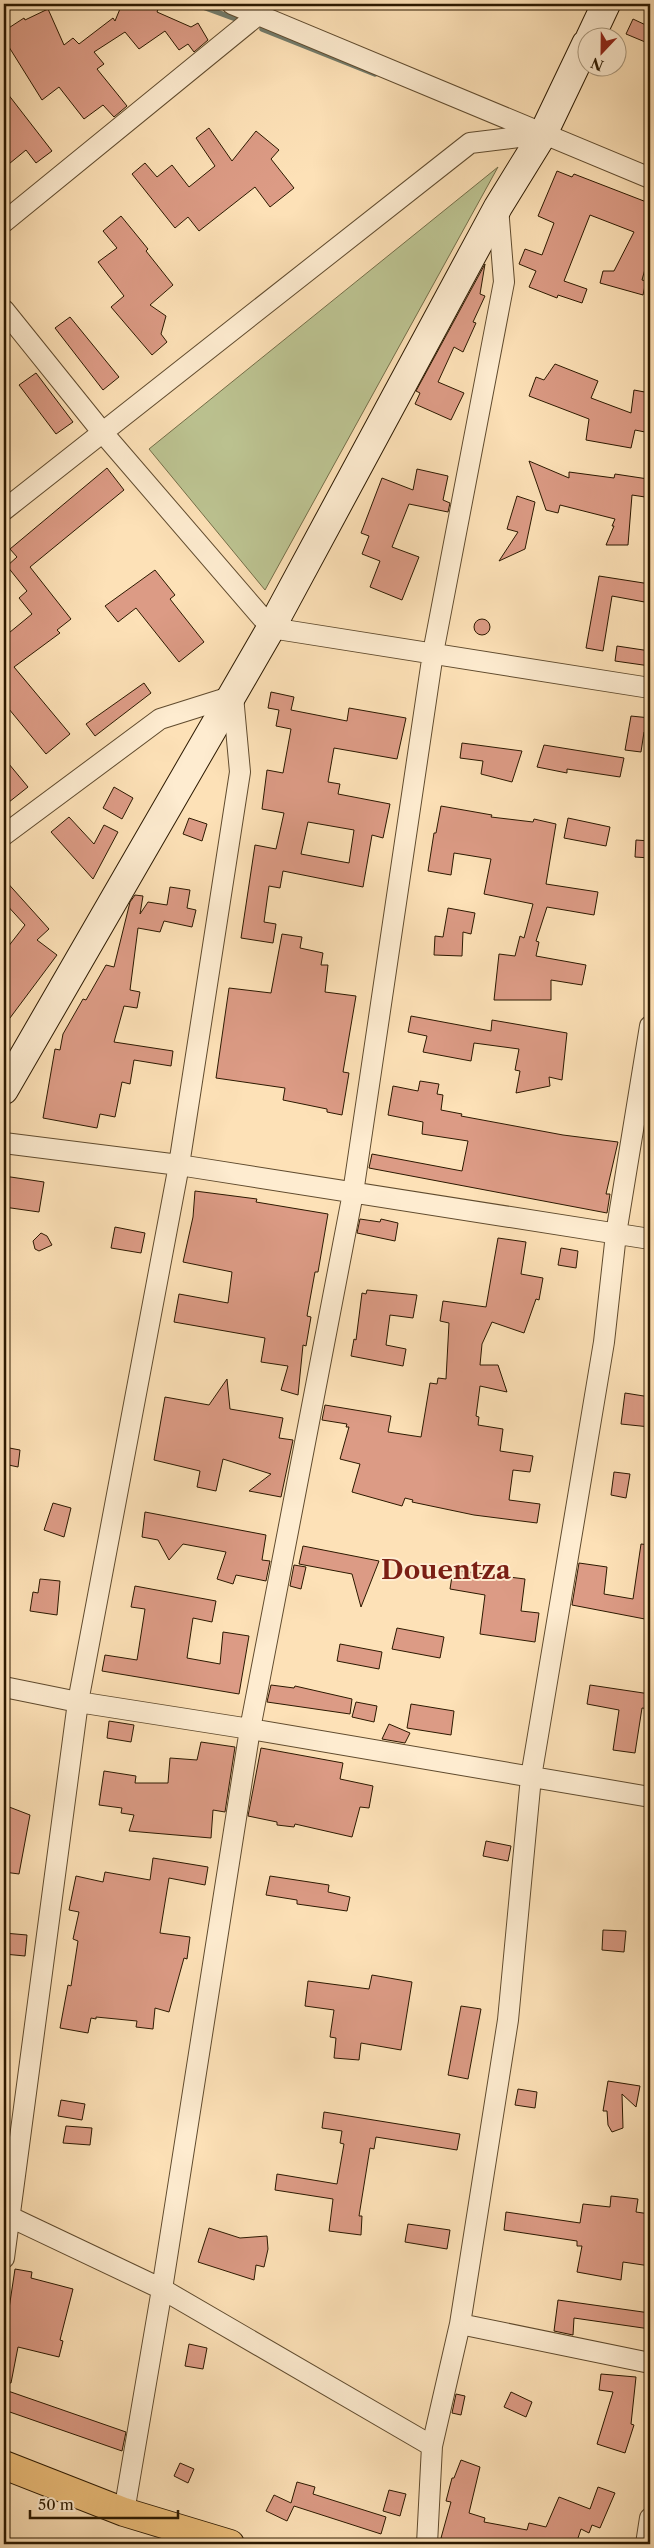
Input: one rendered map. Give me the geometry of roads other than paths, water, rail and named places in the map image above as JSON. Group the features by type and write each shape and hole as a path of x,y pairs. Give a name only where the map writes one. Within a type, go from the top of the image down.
{"main road":[{"path":"595,28 606,4"},
{"path":"4,1090 271,628 498,207 543,134 576,65"},
{"path":"4,2465 124,2512 230,2544"}],"street":[{"path":"232,4 650,178"},
{"path":"4,222 259,14"},
{"path":"4,510 470,143 543,134"},
{"path":"124,2512 162,2289 250,1729 353,1193 433,653 504,282 498,207"},
{"path":"4,310 103,433 271,628 650,688"},
{"path":"4,835 160,719 233,696 240,772 179,1165 78,1702 7,2215 4,2258"},
{"path":"427,2544 432,2446 460,2324 508,2020 531,1777 604,1342 616,1234 650,1026"},
{"path":"4,1143 179,1165 650,1239"},
{"path":"4,1688 78,1702 650,1796"},
{"path":"7,2215 162,2289 432,2446"},
{"path":"460,2324 650,2363"},
{"path":"646,2544 650,2518"}],"waterway":[{"path":"195,4 236,19"},
{"path":"262,29 375,74"}],"district":[{"name":"Douentza","path":"446,1570"}]}
